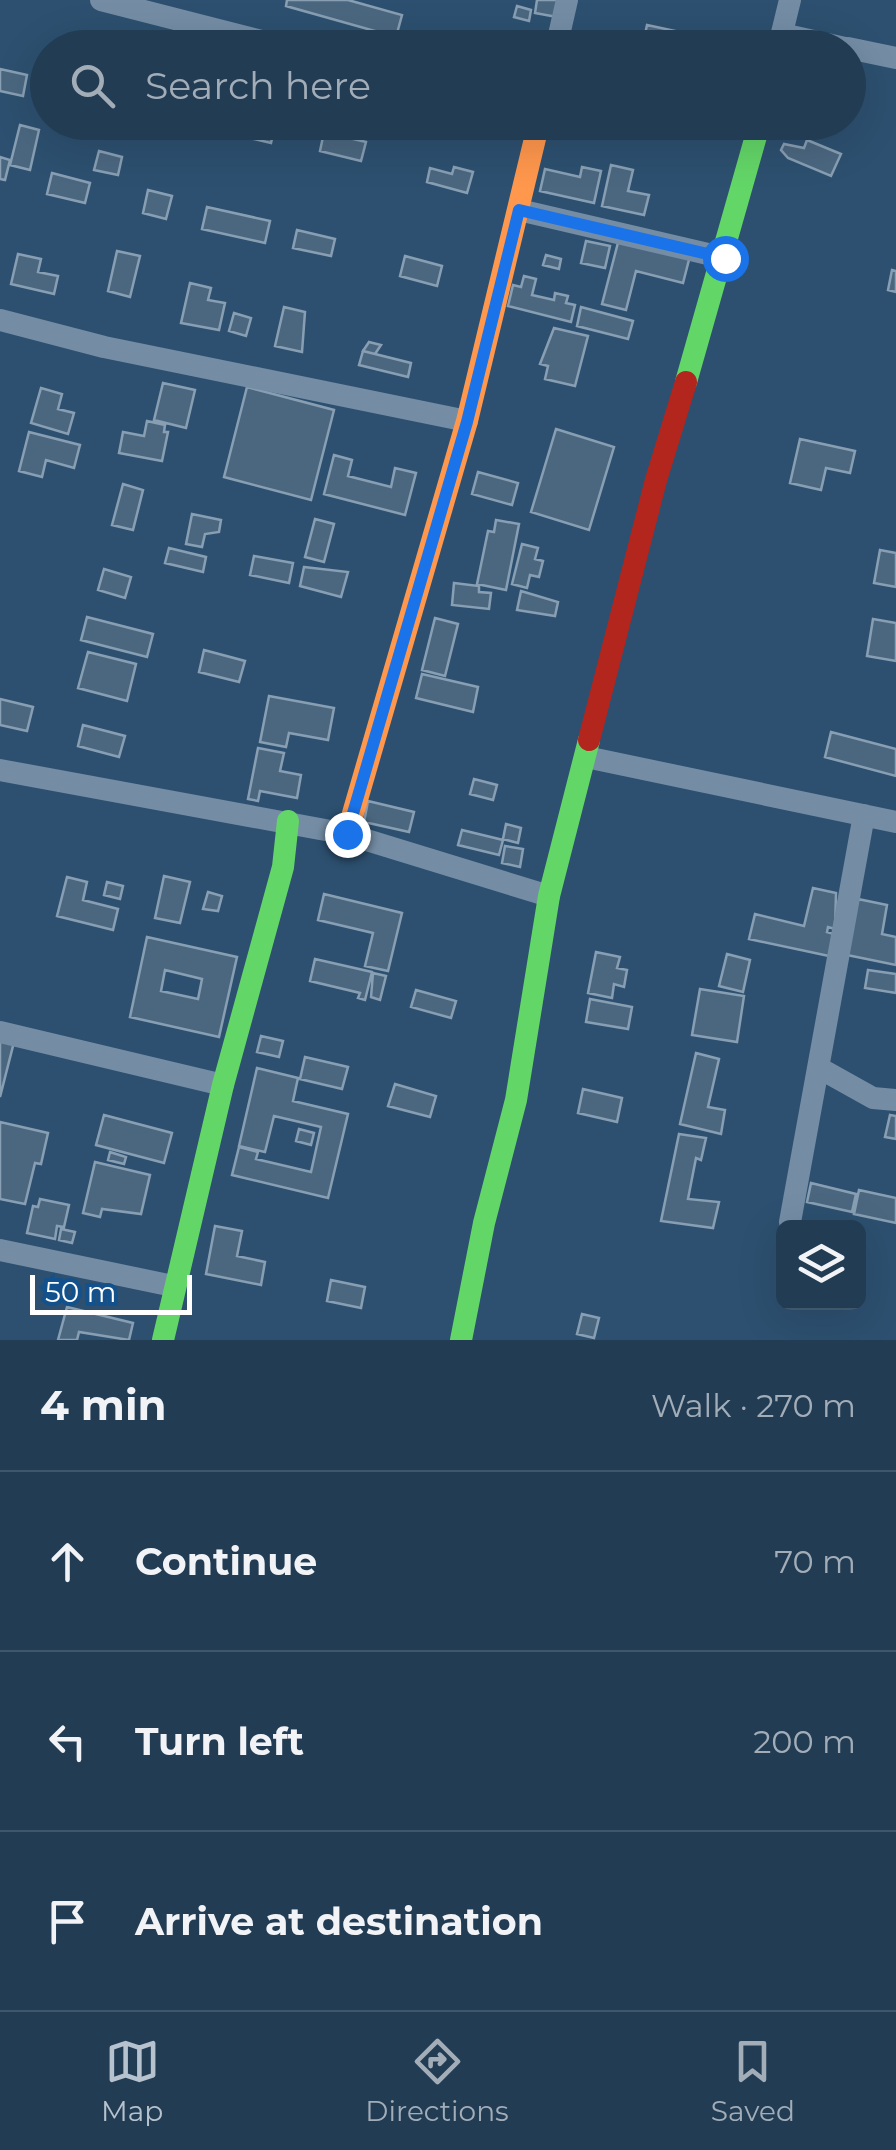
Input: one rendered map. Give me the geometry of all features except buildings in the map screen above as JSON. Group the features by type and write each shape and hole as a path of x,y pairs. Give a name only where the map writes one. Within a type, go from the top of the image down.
{"street":[{"path":"100,0 218,30"},
{"path":"560,30 567,0"},
{"path":"783,30 790,0"},
{"path":"866,52 896,58"},
{"path":"347,834 467,422 536,140"},
{"path":"460,1340 516,1100 549,896 675,410 725,258 755,140"},
{"path":"519,210 725,258"},
{"path":"0,320 104,346 467,422"},
{"path":"586,757 896,822"},
{"path":"0,770 288,820 347,834 549,896"},
{"path":"790,1220 821,1069 864,816"},
{"path":"162,1340 224,1085 283,867 288,820"},
{"path":"0,1032 224,1085"},
{"path":"821,1069 874,1098 896,1100"},
{"path":"0,1250 174,1286"}],"traffic: fast":[{"path":"686,382 755,140"},
{"path":"461,1340 484,1223 516,1100 549,896 589,740"},
{"path":"163,1340 223,1085 283,867 288,821"}],"traffic: slow":[{"path":"347,834 467,421 535,140"}],"traffic: jam":[{"path":"589,740 656,480 686,382"}],"route":[{"path":"347,834 467,422 519,210 725,258"}]}
